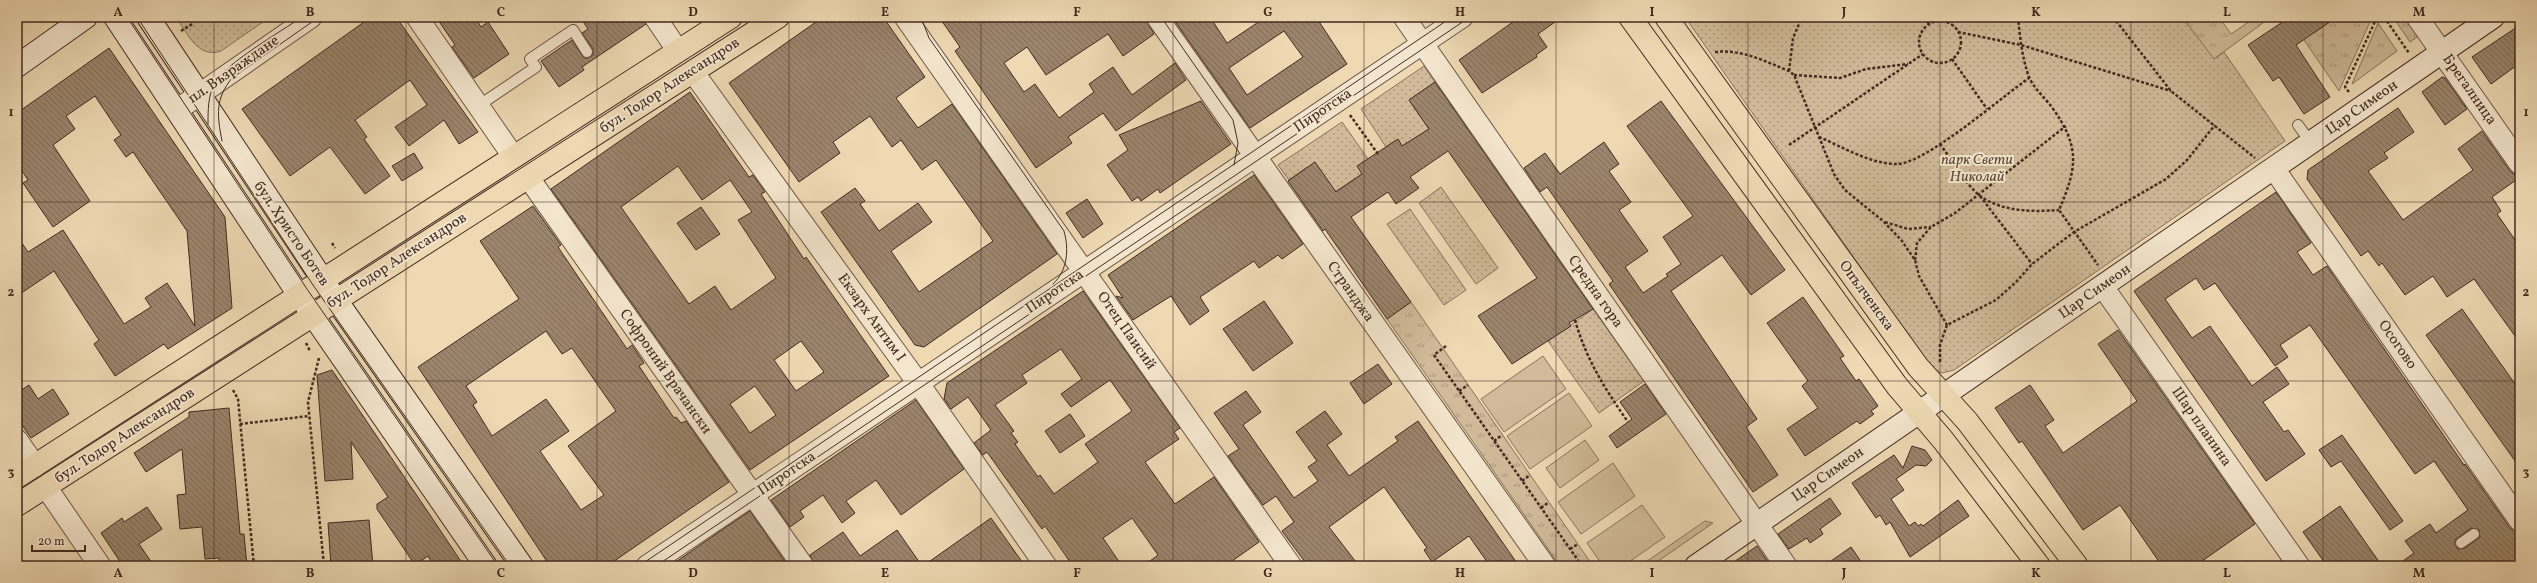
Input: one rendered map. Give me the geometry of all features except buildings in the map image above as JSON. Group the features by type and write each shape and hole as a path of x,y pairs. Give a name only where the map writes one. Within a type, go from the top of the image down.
{"main road":[{"path":"17,66 86,17"},
{"name":"бул. Христо Ботев","path":"115,17 312,315 486,566"},
{"name":"бул. Христо Ботев","path":"148,17 322,280 522,566"},
{"name":"бул. Тодор Александров","path":"26,471 731,17"},
{"name":"бул. Тодор Александров","path":"17,506 312,315 778,17"},
{"name":"Опълченска","path":"1630,17 1897,386 1944,440 2039,566"},
{"name":"Опълченска","path":"1666,17 1848,272 1918,366 1972,427 2077,566"},
{"name":"Цар Симеон","path":"1696,566 1944,395 2101,277 2266,164 2311,143 2493,17"}],"street":[{"name":"пл. Възраждане","path":"177,110 311,17"},
{"path":"417,17 513,156"},
{"path":"655,17 678,51"},
{"name":"Отец Паисий","path":"905,17 1291,566"},
{"name":"Странджа","path":"1157,17 1254,157 1545,566"},
{"name":"Средна гора","path":"1404,17 1786,566"},
{"name":"Пиротска","path":"647,566 1462,17"},
{"name":"Брегалница","path":"2417,17 2520,164"},
{"name":"Екзарх Антим I","path":"693,72 919,384 1046,566"},
{"name":"Осогово","path":"2266,164 2512,514"},
{"name":"Софроний Врачански","path":"528,177 803,566"},
{"name":"Шар планина","path":"2101,277 2299,566"},
{"path":"17,440 26,471"},
{"path":"46,487 100,566"}],"lane":[{"path":"478,106 536,67 530,59 573,30 587,52"},
{"path":"2298,125 2311,143"},
{"path":"17,516 46,487"},
{"path":"2461,543 2474,534"}],"path":[{"path":"1789,71 1793,38 1802,17"},
{"path":"1924,17 1929,24"},
{"path":"2018,17 2021,45 2029,78 2066,126 2073,148 2073,170 2059,210"},
{"path":"2113,17 2171,91 2266,164"},
{"path":"2352,95 2345,87 2377,17"},
{"path":"2384,17 2410,54"},
{"path":"1929,24 1945,22 1958,32 2021,45 2171,91"},
{"path":"180,32 194,23"},
{"path":"1929,24 1920,38 1923,54 1937,63 1952,59 1960,47 1958,32"},
{"path":"1712,52 1731,50 1750,55 1789,71 1794,75 1816,126 1818,137 1834,174 1845,190 1883,221 1902,241 1915,260 1919,276 1947,325"},
{"path":"1789,145 1923,54"},
{"path":"1952,59 1987,108"},
{"path":"1794,75 1840,78 1866,69 1908,64"},
{"path":"1818,137 1882,162 1898,164 1917,158 1940,144 2029,78"},
{"path":"1348,112 1378,154"},
{"path":"1940,368 1940,345 1947,325 1996,300 2016,282 2032,264 2074,232 2166,180 2187,160 2215,125"},
{"path":"1915,260 1917,243 1931,227 1955,213 2066,126"},
{"path":"1940,144 2032,264"},
{"path":"1978,194 1996,204 2016,209 2059,210"},
{"path":"2059,210 2101,277"},
{"path":"1883,221 1908,229 1931,227"},
{"path":"332,243 335,248"},
{"path":"1575,320 1588,359 1602,385 1628,422"},
{"path":"1446,346 1434,355 1582,566"},
{"path":"321,350 308,402 324,566"},
{"path":"230,384 238,399 254,566"},
{"path":"1459,391 1468,385"},
{"path":"240,424 309,416"},
{"path":"1494,440 1502,434"},
{"path":"1522,481 1530,475"},
{"path":"1541,508 1549,502"},
{"path":"1570,549 1578,544"}],"green space":[{"path":"176,17 270,17 221,51 213,52 206,51 194,43"},
{"name":"парк Свети Николай","path":"1685,17 2182,17 2214,59 2224,52 2285,141 1954,370 1942,373 1932,369"},
{"path":"2121,17 2219,17 2231,34 2256,17 2271,17 2214,59"},
{"path":"2283,17 2303,17 2314,33 2337,17 2366,17 2370,22 2339,91 2302,37 2298,39"},
{"path":"2393,17 2414,17 2424,32 2410,42"},
{"path":"2378,23 2397,51 2352,84"},
{"path":"1424,66 1435,82 1409,100 1429,129 1402,146 1398,139 1386,147 1361,109"},
{"path":"1342,122 1368,159 1362,174 1336,191 1307,167 1289,180 1278,165"},
{"path":"1441,187 1498,268 1476,284 1419,203"},
{"path":"1410,209 1466,290 1444,305 1387,224"},
{"path":"1411,302 1593,566 1560,566 1387,319"},
{"path":"1593,309 1644,381 1599,413 1548,341"},
{"path":"1543,356 1566,389 1504,432 1481,399"},
{"path":"1569,393 1592,426 1530,469 1507,436"},
{"path":"1585,440 1599,460 1560,488 1546,468"},
{"path":"1613,463 1635,496 1581,534 1558,502"},
{"path":"1642,505 1665,537 1623,566 1603,566 1587,543"},
{"path":"1705,521 1713,523 1651,566 1640,566"}],"tram line":[{"path":"127,17 307,289 498,566"},
{"path":"137,17 313,285 510,566"},
{"path":"208,124 209,99 214,84 220,76 229,67 254,48 302,17"},
{"path":"222,141 218,115 220,100 226,86 232,78 319,17"},
{"path":"921,17 929,38 1064,231 1066,238 1066,259 1062,272 1053,284"},
{"path":"1161,17 1233,120 1238,143 1234,165"},
{"path":"639,566 1452,17"},
{"path":"656,566 1470,17"}]}
